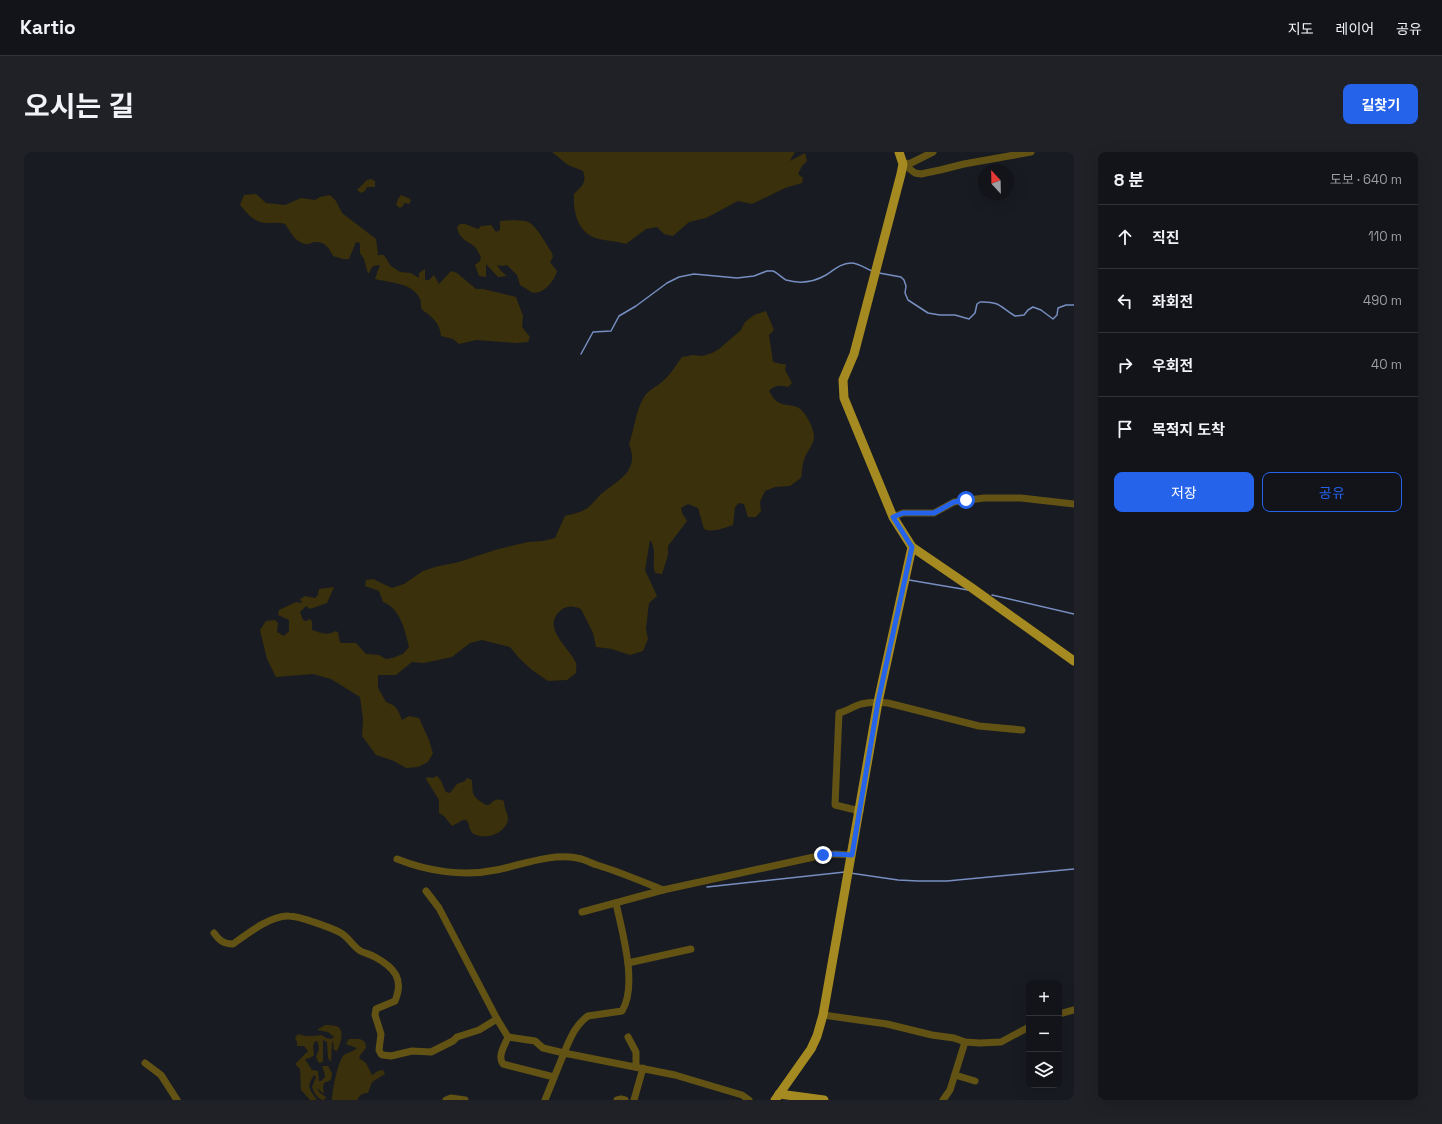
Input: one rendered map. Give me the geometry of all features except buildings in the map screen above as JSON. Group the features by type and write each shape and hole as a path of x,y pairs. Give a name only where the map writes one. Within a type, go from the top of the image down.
{"main road":[{"path":"899,152 903,164 854,354 842,380 844,398 893,517 912,547 1074,661"},
{"path":"777,1097 811,1050 818,1036 852,855 878,702 912,547"},
{"path":"777,1097 824,1100"}],"street":[{"path":"903,164 911,163 933,152"},
{"path":"903,164 915,173 921,174 964,164 1031,152"},
{"path":"893,517 903,513 934,513 954,502 984,498 1021,498 1074,504"},
{"path":"860,810 835,805 839,713 859,705 878,702 888,703 980,726 1022,730"},
{"path":"582,912 663,890 823,855 852,855"},
{"path":"397,859 414,866 458,873 479,873 533,861 554,858 577,858 619,872 663,890"},
{"path":"426,891 440,908 497,1019 508,1036 535,1041 543,1048 564,1053 644,1068 682,1077 742,1095 749,1100"},
{"path":"545,1100 573,1033 584,1019 588,1016 622,1011 625,1006 630,978 616,903"},
{"path":"214,933 220,940 227,944 232,944 274,918 289,916 327,926 342,933 360,951 374,956 385,963 396,975 399,984 395,1001 376,1009 375,1015 380,1034 379,1050 383,1055 391,1056 412,1051 431,1052 453,1041 456,1037 479,1030 497,1019"},
{"path":"628,963 691,949"},
{"path":"1062,1013 1074,1010"},
{"path":"823,1015 887,1024 954,1038 965,1042 1001,1042 1026,1029"},
{"path":"508,1036 500,1057 503,1064 554,1077"},
{"path":"628,1037 636,1052 636,1067"},
{"path":"943,1100 950,1090 965,1042"},
{"path":"146,1063 161,1075 177,1100"},
{"path":"634,1100 644,1068"},
{"path":"955,1076 975,1081"},
{"path":"446,1100 451,1098 465,1100"},
{"path":"617,1100 625,1100"}],"shaded area":[{"path":"552,152 795,152 790,161 805,153 807,161 802,166 798,174 803,178 802,183 785,188 752,204 738,201 706,218 689,222 673,236 664,234 657,227 646,229 626,244 599,239 586,233 578,222 574,201 574,194 584,181 583,171 568,165"},
{"path":"371,179 375,181 375,187 367,187 365,191 361,193 357,190 367,180"},
{"path":"256,194 266,203 285,205 301,198 315,200 320,197 330,195 336,201 342,213 376,239 377,255 384,255 391,266 400,272 411,273 419,278 419,273 425,269 425,280 429,280 434,275 439,284 451,271 457,273 476,289 483,289 516,297 523,316 522,327 530,337 528,342 516,343 476,340 459,344 453,339 441,336 437,323 422,309 420,299 415,292 410,288 393,282 375,279 380,265 373,266 368,274 364,259 360,253 360,243 356,242 349,259 343,259 333,256 328,247 321,242 307,244 301,243 293,236 285,224 260,222 252,218 246,212 240,205 244,195"},
{"path":"401,195 410,199 411,201 409,204 404,203 400,208 396,205"},
{"path":"500,221 526,221 531,224 538,231 552,253 553,257 550,262 557,271 556,275 551,283 540,292 531,292 520,285 517,275 507,265 497,265 507,276 498,277 486,264 486,277 479,276 475,265 480,261 481,257 476,248 462,238 457,227 460,224 465,224 478,229 481,226 491,225 496,232 500,230"},
{"path":"766,311 774,330 769,335 773,362 786,364 785,370 792,383 788,387 778,386 769,391 775,400 781,404 800,409 809,421 814,434 812,444 804,460 801,478 790,486 775,487 765,491 760,502 761,511 756,517 748,517 744,504 739,503 735,507 733,525 718,530 704,529 698,508 688,504 681,508 687,521 668,546 668,555 662,574 655,573 654,548 650,540 645,570 657,596 649,603 646,629 648,639 643,651 630,655 612,649 596,647 593,633 581,609 570,607 560,611 555,618 554,624 555,631 573,657 576,664 576,673 567,680 548,681 532,670 510,647 482,640 470,643 452,657 424,663 412,662 396,675 378,675 378,688 386,702 393,705 397,709 402,720 409,716 419,718 433,753 428,762 418,767 406,768 394,761 376,755 362,736 363,720 360,697 331,679 313,674 276,677 267,659 260,630 266,621 275,620 278,623 277,632 284,636 289,631 289,620 278,615 279,610 296,602 302,603 300,599 305,596 315,598 318,595 319,589 334,587 327,603 310,609 306,606 300,612 303,620 306,621 310,619 312,622 312,630 324,634 335,631 338,632 340,642 356,643 366,654 379,655 386,659 403,654 409,647 406,634 398,614 389,605 383,602 379,591 365,586 366,580 373,579 392,588 404,584 423,571 435,567 459,562 495,550 528,542 543,541 555,538 565,516 581,512 588,508 601,494 621,479 630,468 632,453 629,444 639,408 646,394 666,378 682,357 693,355 702,356 712,353 719,349 741,330 745,322 754,315"},
{"path":"437,776 446,792 450,793 457,784 465,781 467,778 472,780 475,797 484,804 489,805 497,800 504,801 508,819 503,829 494,835 482,836 472,833 466,820 452,826 444,816 439,813 439,800 426,779"},
{"path":"325,1025 333,1025 338,1027 342,1035 337,1051 334,1050 332,1042 331,1062 328,1058 327,1042 323,1040 323,1062 319,1063 316,1057 319,1049 318,1042 315,1041 313,1046 314,1055 305,1059 312,1070 318,1071 319,1081 325,1077 322,1066 328,1066 332,1073 331,1080 324,1083 324,1094 317,1088 320,1093 326,1097 324,1100 315,1094 312,1087 316,1077 314,1075 309,1085 317,1100 310,1100 301,1090 300,1069 295,1064 308,1051 304,1046 297,1046 295,1038 298,1034 307,1036 322,1035 331,1039 334,1037 328,1032 317,1030"},
{"path":"349,1039 360,1039 365,1042 366,1048 359,1058 366,1063 372,1075 383,1070 385,1074 372,1082 368,1093 364,1093 357,1100 332,1100 336,1076 342,1058 344,1055 357,1048 346,1044"}],"waterway":[{"path":"581,354 593,332 611,331 619,316 636,306 667,283 679,277 694,274 737,278 754,276 767,271 773,271 786,280 802,282 812,281 847,263 856,264 872,271"},
{"path":"879,273 901,277 906,286 905,293 908,300 928,313 940,315 955,315 969,319 975,313 977,304 980,302 992,302 1015,316 1024,315 1033,307 1041,310 1053,319 1057,315 1058,308 1066,305 1074,305"},
{"path":"909,580 968,590"},
{"path":"992,595 1074,614"},
{"path":"850,873 898,880 947,881 1074,869"},
{"path":"707,887 845,872"}],"route":[{"path":"823,855 852,855 878,702 912,547 893,517 903,513 934,513 954,502 966,500"}]}
